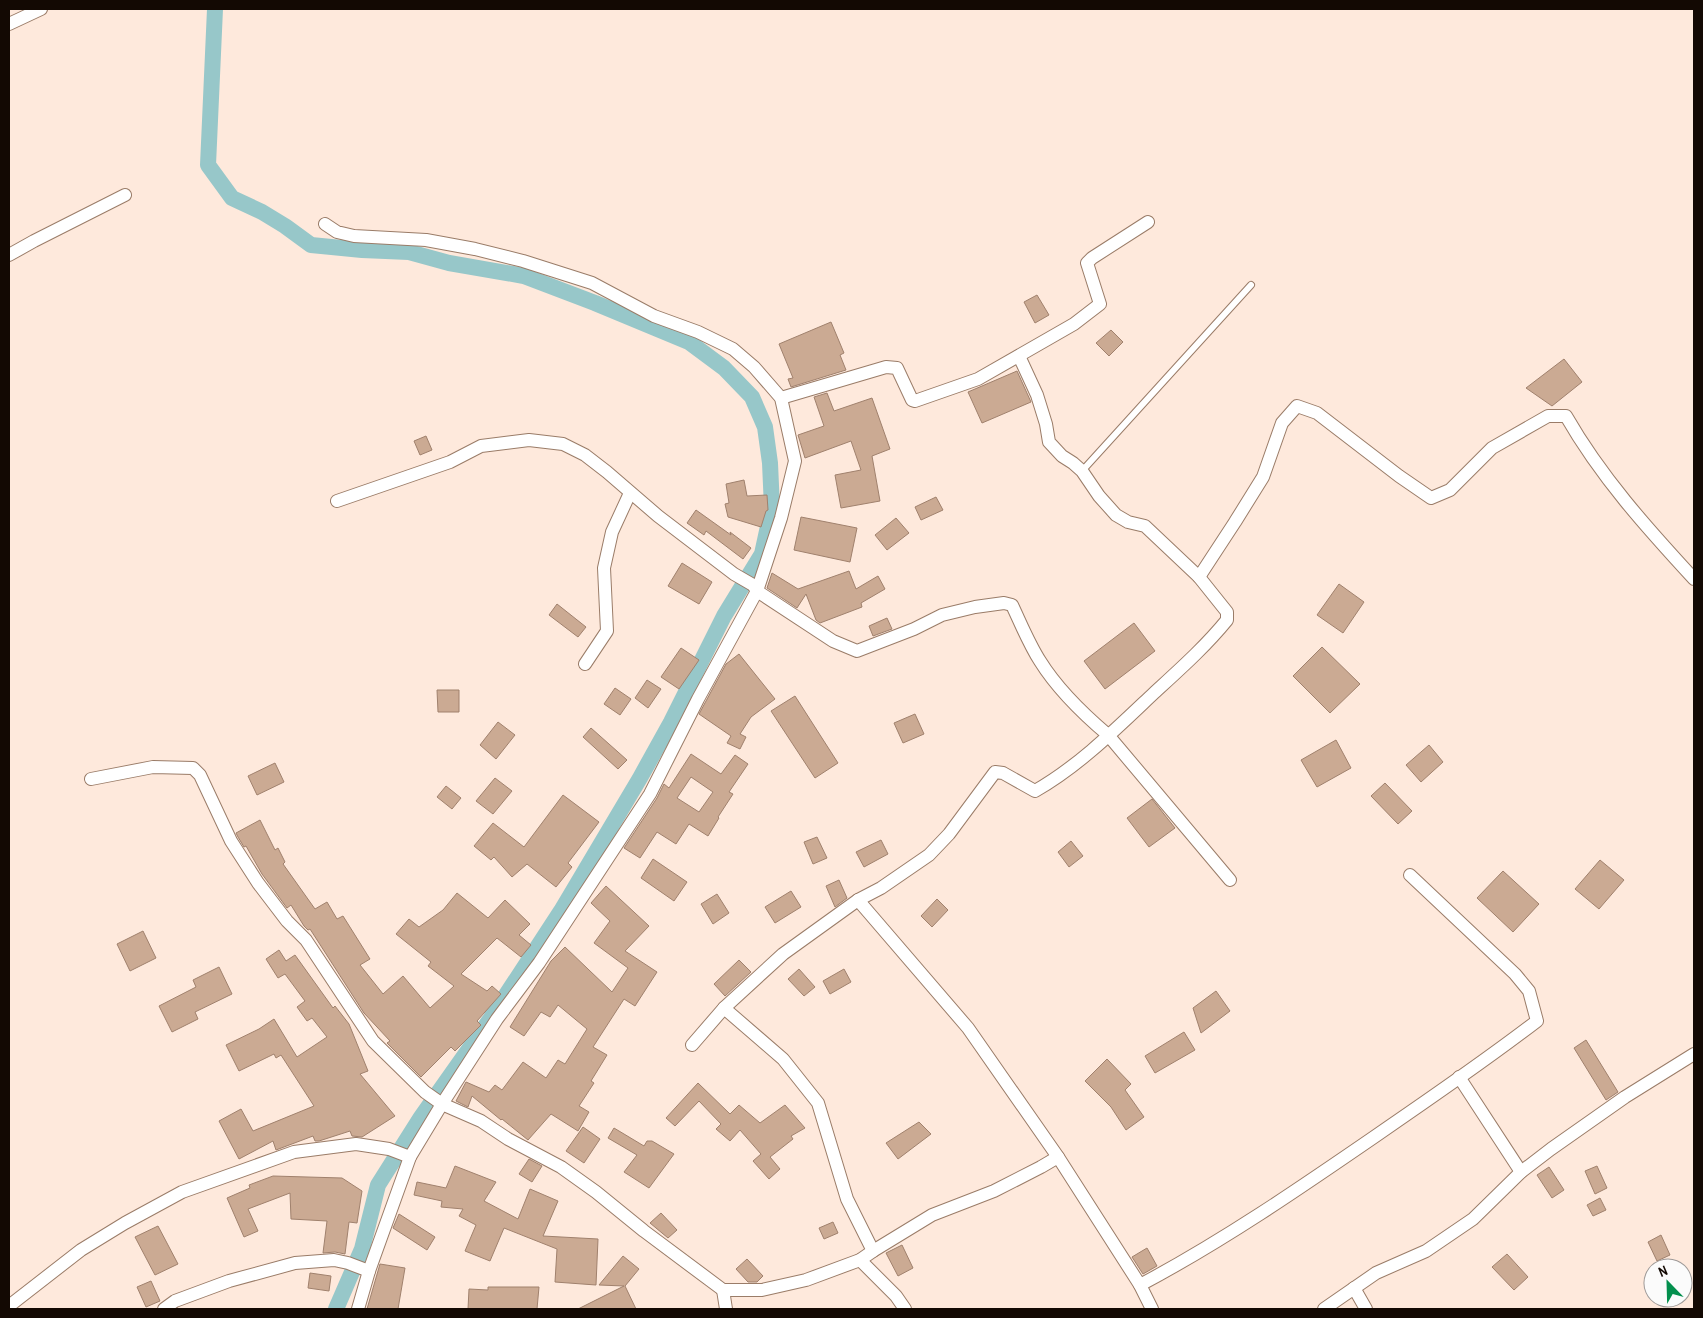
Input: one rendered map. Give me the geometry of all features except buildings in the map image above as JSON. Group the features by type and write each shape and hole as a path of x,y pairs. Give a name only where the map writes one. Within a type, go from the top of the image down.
{"street":[{"path":"9,24 41,9"},
{"path":"9,255 34,240 125,195"},
{"path":"781,398 886,367 897,368 912,400 915,401 978,379 1074,324 1100,304 1087,263 1148,222"},
{"path":"325,224 337,232 354,236 426,240 475,249 523,261 592,283 654,316 698,332 732,349 754,367 781,398 795,461 781,518 755,588 650,794 539,963 439,1102 407,1155 367,1270 358,1309"},
{"path":"692,1045 724,1008 783,954 858,900 881,888 930,855 955,826 995,772 1003,773 1035,792 1058,778 1108,735 1201,649 1227,620 1227,612 1199,577 1145,526 1128,522 1116,515 1099,496 1082,471 1062,456 1049,442 1037,395 1019,356"},
{"path":"1199,577 1263,477 1282,422 1297,406 1317,413 1431,498 1450,490 1492,448 1548,416 1566,416 1614,488 1694,579"},
{"path":"336,501 450,462 481,446 529,440 563,444 585,455 630,493 734,574 833,641 857,651 914,629 942,615 975,606 1004,603 1012,605 1039,660 1063,692 1088,718 1108,735 1230,880"},
{"path":"586,664 607,632 604,568 612,532 630,493"},
{"path":"91,778 153,767 194,768 200,775 232,841 258,883 287,921 306,940 373,1041 425,1092 439,1102 481,1122 508,1139 561,1167 723,1290 762,1290 806,1280 860,1260 873,1250 932,1215 994,1191 1058,1157"},
{"path":"1140,1285 1194,1256 1316,1178 1425,1103 1537,1021 1529,991 1515,974 1410,876"},
{"path":"858,900 968,1028 1058,1157 1140,1285 1152,1309"},
{"path":"724,1008 783,1059 818,1103 847,1199 873,1250"},
{"path":"1324,1309 1376,1273 1426,1251 1473,1219 1521,1172 1582,1126 1657,1076 1694,1054"},
{"path":"1459,1077 1521,1172"},
{"path":"16,1305 81,1250 125,1223 182,1192 294,1152 356,1144 389,1149 407,1155"},
{"path":"164,1309 175,1301 229,1282 295,1263 334,1260 367,1270"},
{"path":"860,1260 896,1296 905,1309"},
{"path":"1354,1288 1366,1309"},
{"path":"723,1290 726,1309"}],"lane":[{"path":"1082,471 1251,285"}],"waterway":[{"path":"215,9 208,165 232,198 262,212 311,245 409,252 449,263 524,276 689,342 724,368 752,397 765,427 770,463 772,508 762,554 724,616 671,722 640,778 561,911 491,1018 421,1117 378,1185 362,1249 336,1309"}]}
